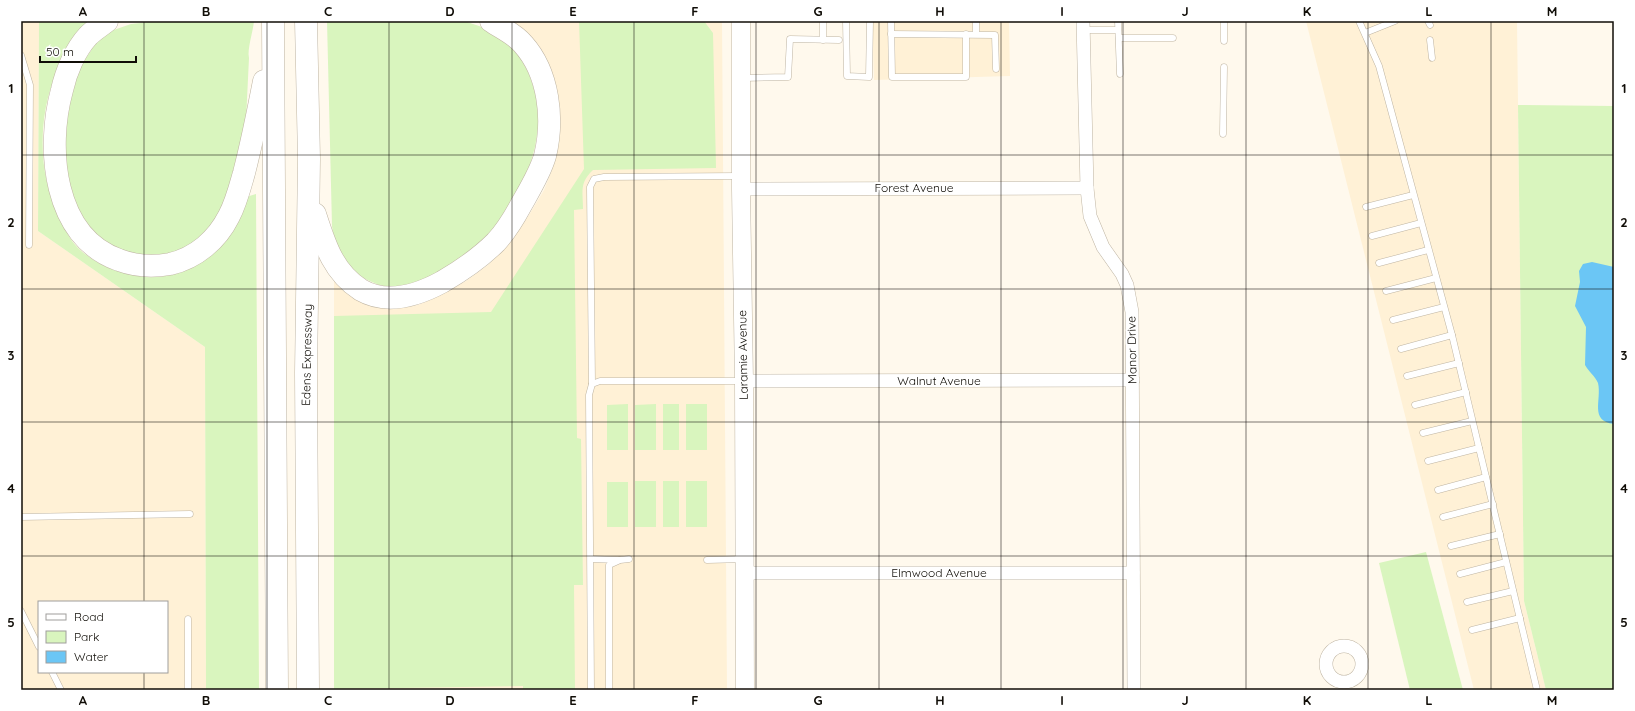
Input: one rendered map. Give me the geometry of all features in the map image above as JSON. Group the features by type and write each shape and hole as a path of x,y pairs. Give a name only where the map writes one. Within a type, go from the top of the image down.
{"highway":[{"path":"107,21 88,36 75,56 66,75 55,123 54,147 56,170 62,196 71,216 92,246 107,256 124,262 141,265 162,265 179,262 194,255 208,245 220,232 230,216 253,138 273,27"},
{"name":"Edens Expressway","path":"306,21 309,194 306,373 308,690"},
{"path":"309,194 324,243 333,263 347,278 362,290 378,296 395,298 414,294 433,287 457,274 495,243 508,228 535,182 544,157 549,136 549,114 546,92 533,58 523,43 491,21"},
{"path":"273,27 277,690"}],"street":[{"name":"Laramie Avenue","path":"741,21 745,690"},
{"name":"Manor Drive","path":"1083,26 1087,188 1090,216 1103,247 1122,274 1130,298 1132,312 1134,690"},
{"name":"Forest Avenue","path":"741,182 1087,188"},
{"name":"Walnut Avenue","path":"744,381 1133,380"},
{"name":"Elmwood Avenue","path":"745,566 1133,573"}],"lane":[{"path":"823,21 823,40"},
{"path":"846,21 847,76 869,77 870,21"},
{"path":"891,21 892,77 966,77 966,34"},
{"path":"976,21 976,34"},
{"path":"1118,21 1120,74"},
{"path":"1224,21 1224,42"},
{"path":"1359,21 1379,66 1452,335 1537,690"},
{"path":"1365,33 1395,21"},
{"path":"1083,26 1118,30"},
{"path":"891,34 995,35 996,69"},
{"path":"1119,38 1173,38"},
{"path":"741,78 788,77 790,39 839,40"},
{"path":"1430,40 1432,58"},
{"path":"21,55 30,85 29,245"},
{"path":"1223,134 1224,68"},
{"path":"592,690 590,395 592,384 590,187 594,179 604,177 741,182"},
{"path":"1366,208 1413,195"},
{"path":"1372,236 1421,222"},
{"path":"1379,263 1428,250"},
{"path":"1386,291 1436,278"},
{"path":"1393,320 1444,307"},
{"path":"1401,348 1452,335"},
{"path":"1407,376 1459,363"},
{"path":"592,384 600,381 744,381"},
{"path":"1415,405 1466,392"},
{"path":"1423,434 1472,421"},
{"path":"1428,461 1479,448"},
{"path":"1438,490 1486,477"},
{"path":"1443,517 1492,504"},
{"path":"21,517 190,514"},
{"path":"1451,546 1500,534"},
{"path":"591,557 629,560"},
{"path":"609,690 608,570 609,565 620,560"},
{"path":"707,560 745,566"},
{"path":"1460,574 1506,562"},
{"path":"1467,602 1513,591"},
{"path":"21,612 38,645"},
{"path":"1472,630 1520,618"},
{"path":"188,619 188,690"},
{"path":"52,673 61,690"}],"shaded area":[{"path":"21,21 39,21 38,231 205,347 206,690 21,690"},
{"path":"507,21 722,21 727,690 334,690 334,281 397,308 418,305 443,294 466,281 488,265 508,245 529,215 544,190 552,170 558,138 559,104 554,79 541,54"},
{"path":"872,21 1009,21 1010,76 874,80"},
{"path":"1306,21 1517,21 1524,601 1546,690 1474,690"}],"green space":[{"path":"39,21 96,21 56,75 48,99 43,127 43,156 51,196 68,234 75,245 85,254 109,268 136,276 165,276 184,271 202,262 217,250 227,238 246,197 256,194 259,690 206,690 205,347 38,231"},
{"path":"159,21 254,21 249,50 246,120 240,148 225,200 215,221 205,235 192,245 174,253 158,256 126,253 97,237 75,203 67,179 63,151 66,106 83,61 91,51 93,43 102,34 131,24"},
{"path":"327,21 464,21 482,27 500,37 518,53 529,74 537,98 539,122 535,147 528,172 503,220 472,252 430,280 395,288 379,285 363,278 348,267 334,240 332,226"},
{"path":"579,21 704,21 713,33 716,168 593,170 584,184 582,193 583,209 574,210 577,438 581,439 583,585 574,585 575,690 523,690 523,686 334,689 334,316 491,312 584,169"},
{"path":"1518,105 1614,106 1614,690 1546,690 1524,601"},
{"path":"628,404 628,450 607,450 607,405"},
{"path":"656,404 656,450 635,450 635,405"},
{"path":"663,404 679,404 679,450 663,450"},
{"path":"686,404 707,404 707,450 686,450"},
{"path":"635,481 656,481 656,527 635,527"},
{"path":"663,481 679,481 679,527 663,527"},
{"path":"686,481 707,481 707,527 686,527"},
{"path":"607,482 628,482 628,527 607,527"},
{"path":"1426,552 1463,690 1410,690 1379,563"}],"water":[{"path":"1592,262 1614,267 1614,424 1606,422 1599,414 1598,383 1585,365 1586,327 1575,306 1580,282 1579,271 1583,264"}]}
